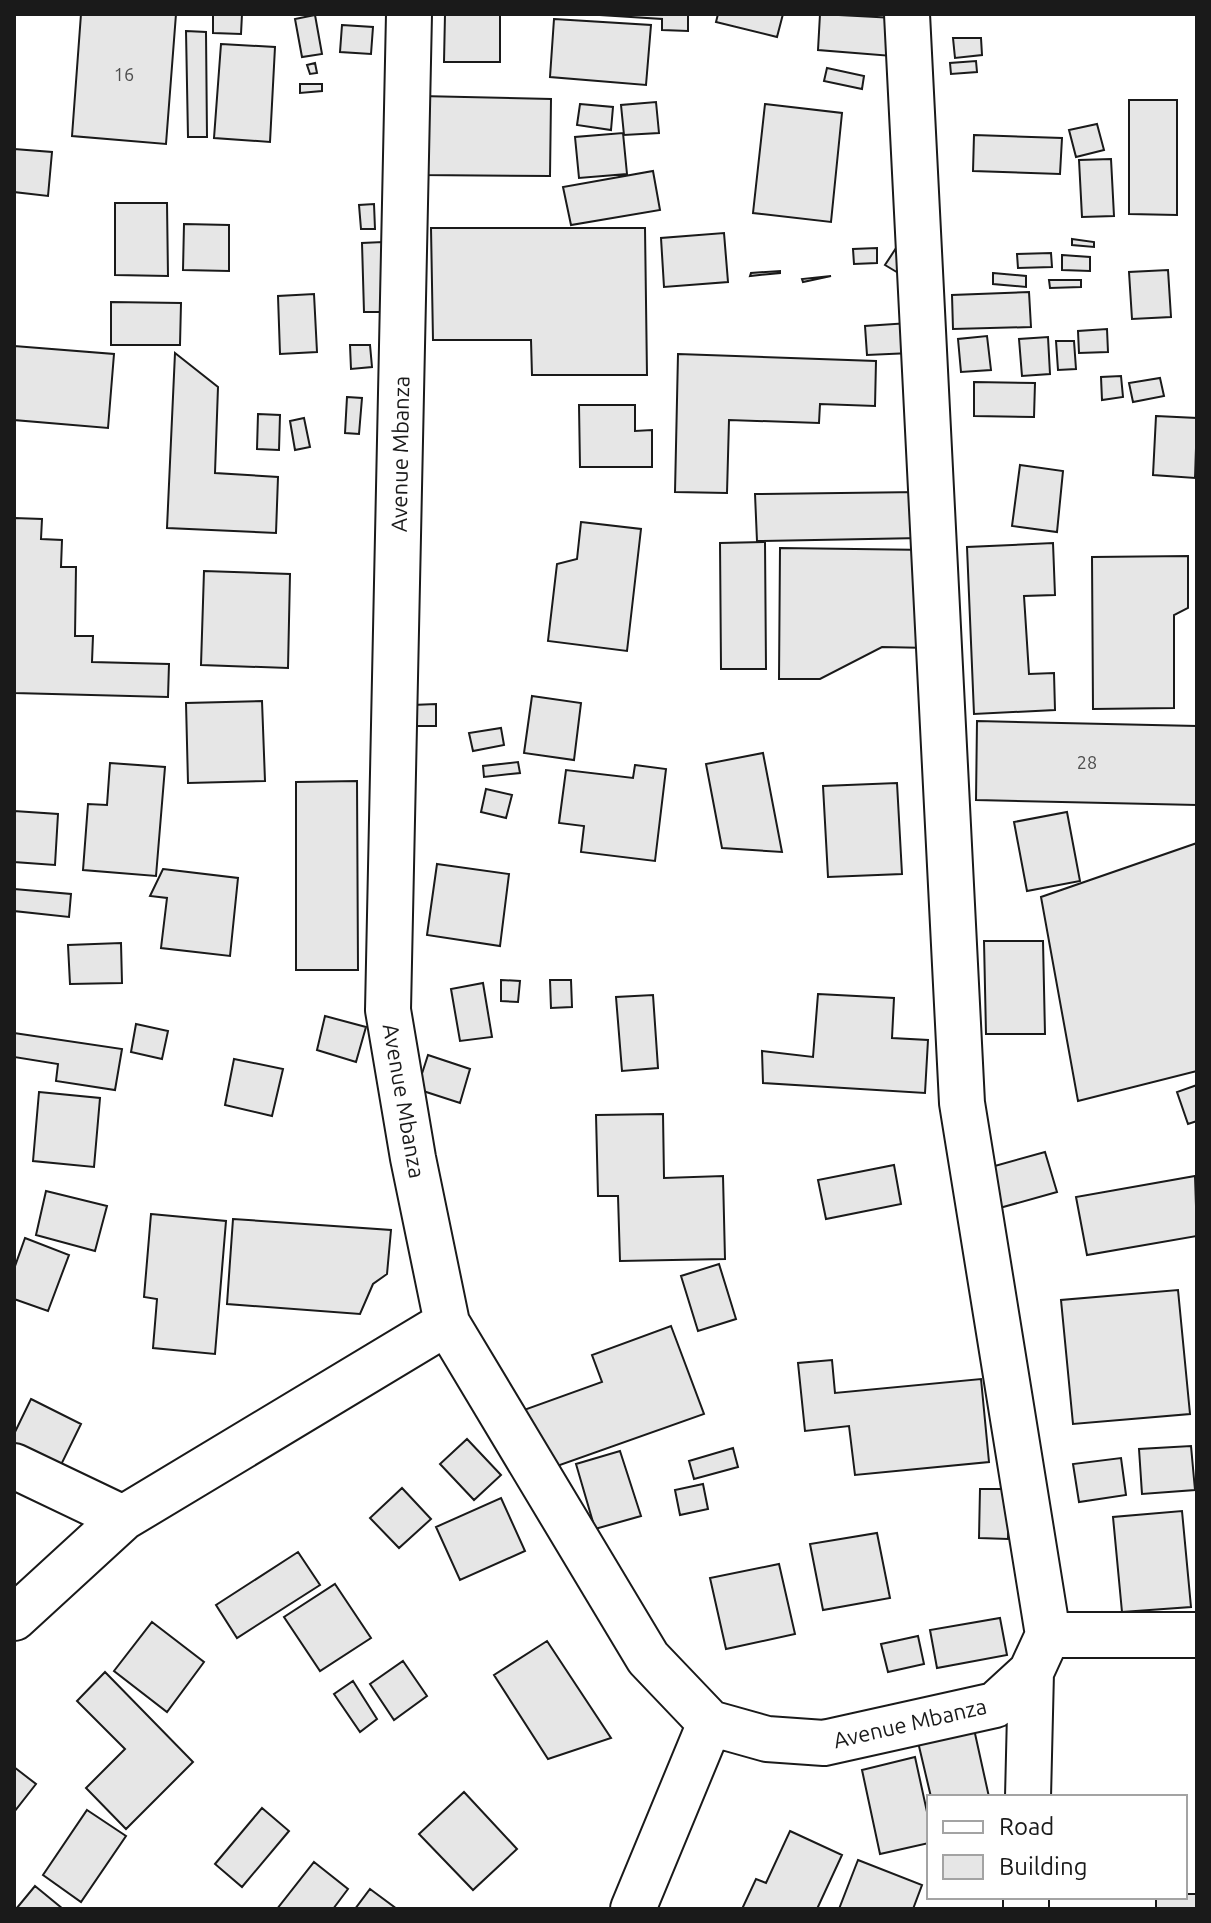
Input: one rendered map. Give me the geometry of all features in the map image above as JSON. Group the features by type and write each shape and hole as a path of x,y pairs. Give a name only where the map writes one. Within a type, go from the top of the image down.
{"street":[{"name":"Avenue Mbanza","path":"409,14 388,1010 413,1158 447,1323 648,1658 710,1723 767,1739 824,1743 995,1705 1040,1653"},
{"path":"907,14 962,1103 1040,1653 1028,1795"},
{"path":"14,1618 123,1518 447,1323"},
{"path":"14,1466 123,1518"},
{"path":"1040,1653 1197,1635"},
{"path":"633,1909 710,1723"}],"building":[{"path":"81,14 176,14 166,144 72,136"},
{"path":"213,14 242,14 241,34 213,33"},
{"path":"445,14 500,15 500,62 444,62"},
{"path":"584,14 688,14 688,31 662,30 662,19"},
{"path":"718,14 783,14 777,37 716,22"},
{"path":"820,14 895,18 892,56 818,50"},
{"path":"315,15 322,54 302,57 295,19"},
{"path":"554,19 651,25 646,85 550,77"},
{"path":"342,25 373,27 371,54 340,52"},
{"path":"186,31 206,32 207,137 188,137"},
{"path":"953,38 981,38 982,55 955,58"},
{"path":"221,44 275,47 270,142 214,138"},
{"path":"976,61 977,72 951,74 950,63"},
{"path":"315,63 317,73 310,74 307,65"},
{"path":"827,68 864,76 862,89 824,81"},
{"path":"300,84 322,84 322,91 300,93"},
{"path":"420,96 551,99 550,176 419,175"},
{"path":"1129,100 1177,100 1177,215 1129,214"},
{"path":"656,102 659,133 624,135 621,105"},
{"path":"580,104 613,107 611,130 577,125"},
{"path":"765,104 842,113 831,222 753,213"},
{"path":"1097,124 1104,150 1076,157 1069,130"},
{"path":"623,133 627,174 579,178 575,137"},
{"path":"974,135 1062,138 1060,174 973,171"},
{"path":"14,149 52,152 48,196 14,192"},
{"path":"1111,159 1114,216 1082,217 1079,160"},
{"path":"653,171 660,210 571,225 563,187"},
{"path":"115,203 167,203 168,276 115,275"},
{"path":"374,204 375,229 361,229 359,205"},
{"path":"184,224 229,225 229,271 183,270"},
{"path":"431,228 645,228 647,375 532,375 531,340 433,340"},
{"path":"724,233 728,282 664,287 661,238"},
{"path":"1072,239 1094,242 1094,247 1072,245"},
{"path":"383,242 385,312 364,312 362,243"},
{"path":"898,245 900,274 885,265"},
{"path":"877,248 877,263 854,264 853,249"},
{"path":"1051,253 1052,267 1018,268 1017,254"},
{"path":"1062,255 1090,257 1090,271 1062,270"},
{"path":"1168,270 1171,317 1132,319 1129,272"},
{"path":"751,273 780,273 750,276"},
{"path":"993,273 1026,276 1026,287 993,284"},
{"path":"831,276 803,282 802,279"},
{"path":"1049,280 1081,280 1081,287 1050,288"},
{"path":"1029,292 1031,327 953,329 952,295"},
{"path":"314,294 317,352 280,354 278,296"},
{"path":"111,302 181,303 180,345 111,345"},
{"path":"909,323 911,353 867,355 865,326"},
{"path":"1107,329 1108,352 1079,353 1078,331"},
{"path":"987,336 991,370 961,372 958,339"},
{"path":"1048,337 1050,374 1022,376 1019,339"},
{"path":"1056,341 1074,341 1076,369 1058,370"},
{"path":"350,345 370,345 372,367 351,369"},
{"path":"14,346 114,354 108,428 14,420"},
{"path":"175,353 218,387 215,473 278,477 276,533 167,528"},
{"path":"678,354 876,361 875,406 820,404 819,423 729,420 727,493 675,492"},
{"path":"1121,376 1123,397 1102,400 1101,377"},
{"path":"1160,378 1164,396 1133,402 1129,383"},
{"path":"974,382 1035,383 1034,417 974,416"},
{"path":"347,397 362,398 359,434 345,433"},
{"path":"579,405 635,405 635,431 652,430 652,467 580,467"},
{"path":"258,414 280,415 279,450 257,449"},
{"path":"1156,416 1197,418 1195,478 1153,475"},
{"path":"304,418 310,447 295,450 290,421"},
{"path":"1020,465 1063,471 1057,532 1012,526"},
{"path":"919,492 921,538 757,541 755,494"},
{"path":"14,518 42,519 41,539 62,540 61,567 76,567 75,636 93,636 92,662 169,664 168,697 14,693"},
{"path":"581,522 641,529 627,651 548,641 557,564 577,559"},
{"path":"765,542 766,669 721,669 720,543"},
{"path":"1053,543 1055,595 1024,596 1029,674 1054,673 1055,710 974,714 967,547"},
{"path":"780,548 930,550 930,648 882,647 820,679 779,679"},
{"path":"1188,556 1188,608 1174,615 1174,708 1093,709 1092,557"},
{"path":"204,571 290,574 288,668 201,665"},
{"path":"532,696 581,703 574,760 524,753"},
{"path":"262,701 265,781 188,783 186,703"},
{"path":"436,704 436,726 412,726 412,705"},
{"path":"977,721 1197,726 1197,805 976,800"},
{"path":"501,728 504,745 473,751 469,733"},
{"path":"763,753 782,852 722,848 706,764"},
{"path":"518,762 520,773 484,777 483,766"},
{"path":"110,763 165,767 156,876 83,870 88,804 107,805"},
{"path":"635,765 666,769 655,861 581,852 584,826 559,823 566,770 633,778"},
{"path":"357,781 358,970 296,970 296,782"},
{"path":"897,783 902,874 828,877 823,786"},
{"path":"486,789 512,795 506,818 481,812"},
{"path":"14,811 58,814 55,865 14,862"},
{"path":"1067,812 1080,881 1027,891 1014,822"},
{"path":"1197,843 1197,1071 1078,1101 1041,897"},
{"path":"437,864 509,874 500,946 427,935"},
{"path":"163,869 238,878 230,956 161,948 167,898 150,896"},
{"path":"14,889 71,894 69,917 14,911"},
{"path":"984,941 1043,941 1045,1034 986,1034"},
{"path":"121,943 122,983 70,984 68,945"},
{"path":"501,980 520,981 518,1002 501,1001"},
{"path":"550,980 571,980 572,1007 551,1008"},
{"path":"483,983 492,1037 460,1041 451,989"},
{"path":"818,994 894,998 892,1038 928,1040 925,1093 763,1083 762,1051 813,1057"},
{"path":"653,995 658,1068 622,1071 616,997"},
{"path":"325,1016 366,1027 356,1062 317,1050"},
{"path":"136,1024 168,1031 162,1059 131,1052"},
{"path":"14,1033 122,1049 115,1090 56,1081 58,1064 14,1057"},
{"path":"428,1055 470,1069 460,1103 417,1089"},
{"path":"234,1059 283,1069 272,1116 225,1105"},
{"path":"1197,1085 1197,1121 1188,1124 1177,1092"},
{"path":"39,1092 100,1098 94,1167 33,1161"},
{"path":"663,1114 664,1178 723,1176 725,1259 620,1261 618,1196 598,1196 596,1115"},
{"path":"1045,1152 1057,1192 996,1209 984,1169"},
{"path":"894,1165 901,1204 826,1219 818,1180"},
{"path":"1195,1176 1197,1236 1087,1255 1076,1197"},
{"path":"46,1191 107,1206 95,1251 36,1235"},
{"path":"151,1214 226,1221 215,1354 153,1348 157,1299 144,1297"},
{"path":"233,1219 391,1230 387,1274 373,1284 360,1314 227,1304"},
{"path":"25,1238 69,1255 48,1311 14,1299 14,1269"},
{"path":"719,1264 736,1319 698,1331 681,1276"},
{"path":"1178,1290 1190,1414 1073,1424 1061,1300"},
{"path":"671,1326 704,1414 543,1471 521,1411 602,1382 592,1355"},
{"path":"832,1360 835,1393 981,1379 989,1462 855,1475 849,1426 805,1431 798,1363"},
{"path":"31,1399 81,1424 57,1473 14,1452 14,1434"},
{"path":"467,1439 501,1475 474,1500 440,1464"},
{"path":"1191,1446 1195,1490 1142,1494 1139,1449"},
{"path":"733,1448 738,1467 694,1479 689,1461"},
{"path":"620,1451 641,1516 595,1529 576,1464"},
{"path":"1121,1458 1126,1495 1079,1502 1073,1464"},
{"path":"703,1484 708,1509 680,1515 675,1490"},
{"path":"402,1488 431,1519 399,1548 370,1518"},
{"path":"980,1489 1009,1489 1008,1539 979,1538"},
{"path":"501,1498 525,1551 460,1580 436,1527"},
{"path":"1182,1511 1191,1607 1122,1612 1113,1517"},
{"path":"877,1533 890,1598 823,1610 810,1544"},
{"path":"298,1552 320,1585 237,1638 216,1605"},
{"path":"779,1564 795,1634 726,1649 710,1578"},
{"path":"335,1584 371,1638 320,1671 284,1617"},
{"path":"1000,1618 1007,1655 937,1668 930,1630"},
{"path":"152,1622 204,1662 167,1712 114,1671"},
{"path":"918,1636 924,1664 888,1672 881,1644"},
{"path":"547,1641 611,1738 548,1759 494,1675"},
{"path":"403,1661 427,1696 394,1720 370,1684"},
{"path":"105,1672 193,1762 126,1829 86,1788 125,1749 77,1701"},
{"path":"353,1681 377,1719 360,1732 334,1694"},
{"path":"974,1729 989,1795 931,1795 918,1742"},
{"path":"915,1757 927,1812 927,1843 880,1854 862,1770"},
{"path":"14,1767 36,1784 14,1812"},
{"path":"464,1792 517,1849 473,1890 419,1834"},
{"path":"262,1808 289,1831 242,1887 215,1864"},
{"path":"87,1810 126,1836 81,1902 43,1875"},
{"path":"790,1831 842,1855 817,1909 742,1909 756,1879 766,1883"},
{"path":"858,1860 922,1885 913,1909 839,1909"},
{"path":"314,1862 348,1889 333,1909 277,1909"},
{"path":"35,1886 63,1909 16,1909"},
{"path":"370,1889 397,1909 355,1909"},
{"path":"1187,1894 1197,1894 1197,1909 1156,1909 1156,1899 1187,1899"}]}
